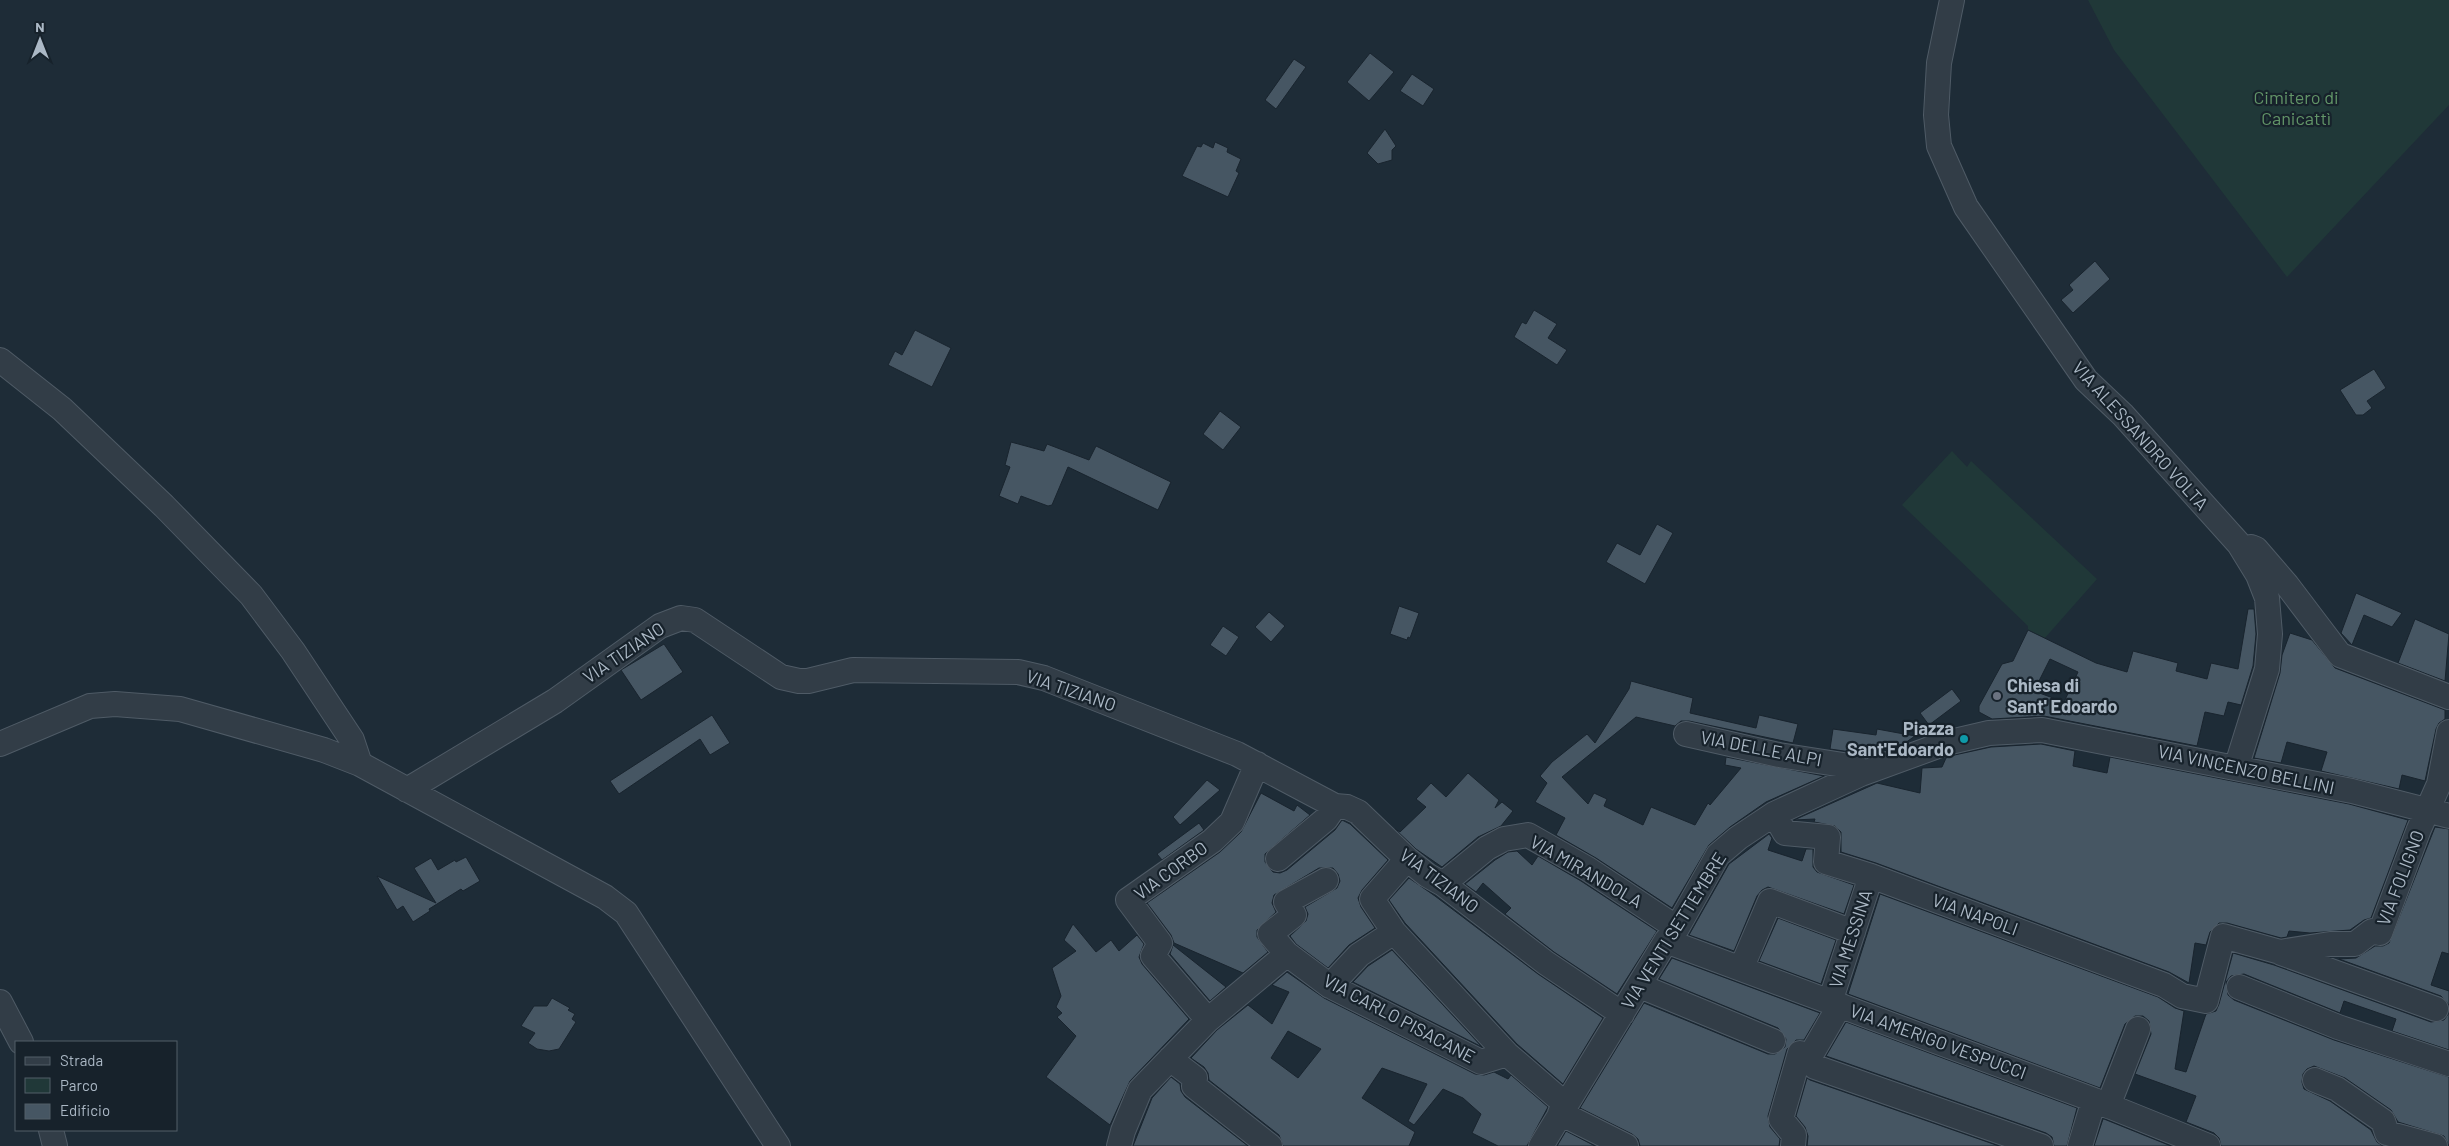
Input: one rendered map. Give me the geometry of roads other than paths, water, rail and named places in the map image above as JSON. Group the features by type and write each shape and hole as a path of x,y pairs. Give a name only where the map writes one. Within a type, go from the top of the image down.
{"street":[{"name":"VIA ALESSANDRO VOLTA","path":"1952,0 1939,63 1936,115 1939,146 1966,207 2086,380 2123,415 2239,544 2258,575 2267,598 2270,634 2267,669 2236,768"},
{"path":"0,360 62,409 164,506 251,595 293,651 352,740 360,764"},
{"path":"2239,544 2256,549 2287,585 2340,655 2449,697"},
{"name":"VIA TIZIANO","path":"407,790 555,700 660,626 680,618 694,620 781,677 808,681 853,670 1018,672 1044,678 1237,754 1335,806 1347,807 1358,812 1407,859 1427,875 1443,884 1546,963 1622,1014"},
{"path":"0,744 90,706 115,704 180,710 324,750 360,764 605,896 626,913 778,1146"},
{"name":"VIA VINCENZO BELLINI","path":"1861,774 1946,743 1989,733 2042,730 2441,810"},
{"path":"2441,810 2439,784 2449,732"},
{"name":"VIA DELLE ALPI","path":"1686,734 1780,755 1856,767 1861,774"},
{"name":"VIA CORBO","path":"1208,1020 1152,956 1160,943 1128,900 1212,841 1232,822 1257,764"},
{"name":"VIA VENTI SETTEMBRE","path":"1541,1146 1672,934 1718,855 1738,838 1774,814 1861,774"},
{"path":"1278,860 1326,819 1335,806"},
{"name":"VIA FOLIGNO","path":"2223,936 2280,952 2330,944 2355,944 2372,931 2380,933 2441,810"},
{"name":"VIA NAPOLI","path":"1774,814 1785,833 1828,838 1826,862 1871,876 2164,985 2182,996 2206,1000 2223,936"},
{"name":"VIA MIRANDOLA","path":"1443,884 1486,848 1504,839 1528,835 1588,869 1672,934"},
{"path":"1407,859 1372,899 1394,932 1507,1054 1563,1108 1626,1146"},
{"name":"VIA MESSINA","path":"1793,1146 1794,1135 1781,1119 1804,1056 1835,1004 1853,932 1871,876"},
{"name":"VIA CARLO PISACANE","path":"1326,880 1286,902 1294,915 1270,934 1286,954 1330,986 1481,1062 1507,1054"},
{"path":"1741,969 1770,901 1853,932"},
{"path":"1330,986 1359,955 1394,932"},
{"name":"VIA AMERIGO VESPUCCI","path":"1672,934 1741,969 2101,1103 2208,1146"},
{"path":"2280,952 2436,1009"},
{"path":"1119,1146 1122,1131 1140,1090 1208,1020 1286,954"},
{"path":"1640,986 1773,1041"},
{"path":"2239,987 2338,1027 2449,1064"},
{"path":"0,1002 20,1041"},
{"path":"2080,1146 2138,1029"},
{"path":"1804,1056 1815,1067 2041,1146"},
{"path":"1170,1059 1195,1078 1194,1086 1270,1146"},
{"path":"2315,1080 2337,1089 2383,1121 2384,1140 2435,1146"},
{"path":"51,1131 55,1146"}],"place":[{"name":"Chiesa di Sant' Edoardo","path":"1997,696"},
{"name":"Piazza Sant'Edoardo","path":"1964,739"}],"park label":[{"name":"Cimitero di Canicattì","path":"2296,108"}]}
